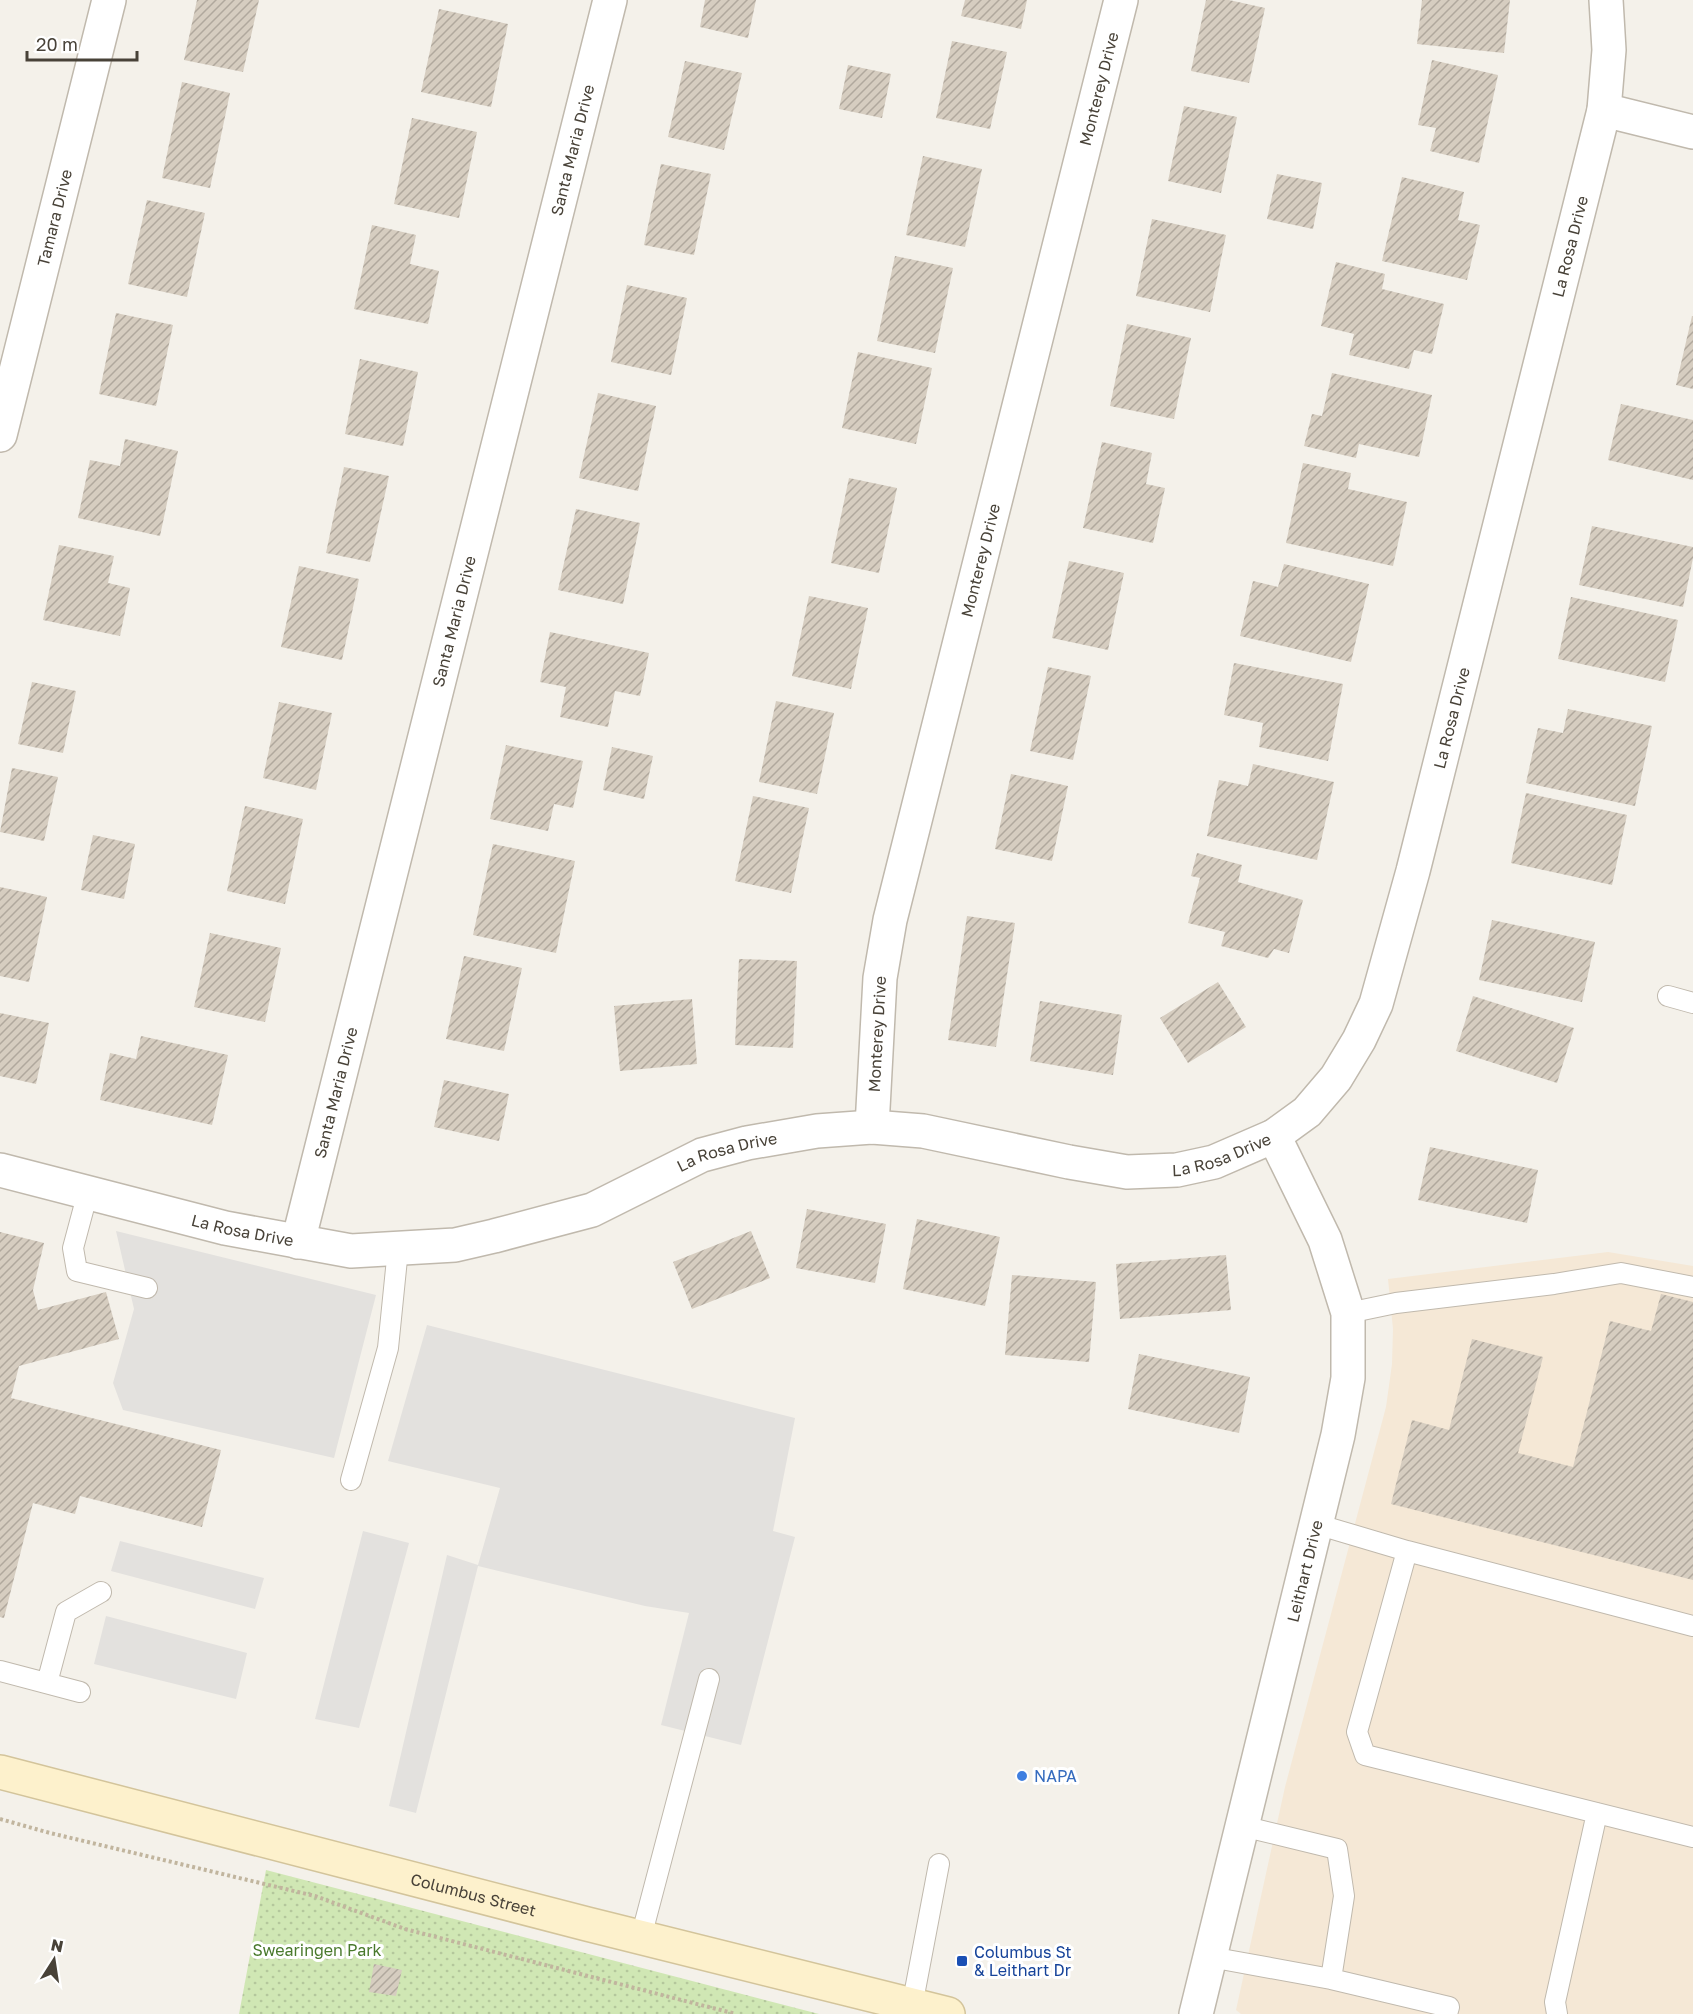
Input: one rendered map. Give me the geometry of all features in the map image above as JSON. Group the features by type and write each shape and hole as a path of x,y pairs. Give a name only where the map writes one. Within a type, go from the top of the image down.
{"main road":[{"name":"Columbus Street","path":"0,1772 948,2014"}],"street":[{"name":"Tamara Drive","path":"0,435 109,0"},
{"name":"Santa Maria Drive","path":"298,1242 610,0"},
{"name":"Monterey Drive","path":"872,1126 880,978 890,920 1121,0"},
{"name":"La Rosa Drive","path":"0,1170 225,1228 351,1251 398,1249 455,1245 592,1210 702,1155 786,1136 872,1126 923,1131 1127,1172 1177,1170 1214,1162 1274,1136 1307,1112 1336,1078 1359,1040 1376,1004 1413,871 1604,110 1609,50 1606,0"},
{"path":"1604,110 1693,132"},
{"name":"Leithart Drive","path":"1196,2014 1338,1435 1348,1378 1348,1313 1325,1240 1274,1136"}],"lane":[{"path":"1668,996 1693,1003"},
{"path":"88,1192 73,1248 77,1271 147,1288"},
{"path":"351,1480 388,1348 398,1249"},
{"path":"1348,1313 1396,1303 1621,1273 1693,1287"},
{"path":"1316,1524 1407,1551 1693,1626"},
{"path":"1407,1551 1357,1732 1365,1755 1693,1837"},
{"path":"47,1683 66,1612 101,1592"},
{"path":"0,1671 80,1692"},
{"path":"640,1937 709,1679"},
{"path":"1557,2014 1555,2002 1597,1813"},
{"path":"1242,1826 1337,1849 1344,1896 1331,1979"},
{"path":"912,2006 939,1864"},
{"path":"1210,1957 1331,1979 1449,2007 1447,2014"}],"path":[{"path":"0,1819 315,1896 405,1929 736,2014"}],"shaded area":[{"path":"116,1231 376,1295 334,1458 123,1410 113,1383 134,1309"},
{"path":"1608,1252 1693,1266 1693,2014 1241,2014 1236,2010 1285,1787 1386,1407 1392,1364 1393,1329 1388,1279"},
{"path":"427,1325 795,1418 773,1531 795,1537 741,1745 661,1725 689,1613 645,1606 478,1566 416,1813 389,1806 447,1555 478,1565 500,1488 388,1461"},
{"path":"363,1531 409,1543 359,1728 315,1719"},
{"path":"120,1541 264,1578 255,1609 111,1571"},
{"path":"106,1616 247,1653 236,1699 94,1664"}],"green space":[{"name":"Swearingen Park","path":"266,1870 819,2014 239,2014"}],"building":[{"path":"197,0 259,0 243,72 184,60"},
{"path":"705,0 756,0 748,38 700,27"},
{"path":"965,0 1027,0 1021,29 961,16"},
{"path":"1206,0 1229,0 1265,8 1249,83 1191,71"},
{"path":"1422,0 1510,0 1504,53 1417,44"},
{"path":"439,9 508,24 491,107 421,92"},
{"path":"952,41 1007,52 990,129 936,118"},
{"path":"1432,60 1498,75 1479,163 1430,151 1436,128 1418,125"},
{"path":"685,61 742,73 724,150 668,137"},
{"path":"848,65 891,74 882,118 839,109"},
{"path":"182,82 230,93 210,188 162,178"},
{"path":"1184,106 1237,117 1221,193 1168,181"},
{"path":"412,118 477,132 459,218 394,204"},
{"path":"923,156 982,169 965,247 906,235"},
{"path":"661,164 711,174 694,255 644,245"},
{"path":"1277,174 1322,183 1313,229 1267,219"},
{"path":"1402,177 1464,192 1458,220 1480,225 1467,280 1382,261"},
{"path":"147,200 205,213 187,297 128,284"},
{"path":"1152,219 1226,235 1210,312 1136,296"},
{"path":"372,225 416,235 410,264 439,271 428,324 354,309"},
{"path":"895,256 953,268 935,353 877,341"},
{"path":"1336,262 1385,274 1382,289 1444,304 1432,354 1414,350 1409,369 1349,355 1354,334 1321,326"},
{"path":"627,285 687,298 671,375 611,362"},
{"path":"116,313 173,325 156,406 99,394"},
{"path":"1693,316 1693,389 1676,385"},
{"path":"1127,324 1191,338 1174,419 1110,406"},
{"path":"858,352 932,368 916,444 842,428"},
{"path":"360,359 418,372 403,446 345,434"},
{"path":"1332,373 1432,395 1419,457 1359,444 1356,458 1304,446 1312,414 1322,416"},
{"path":"598,393 656,406 638,491 579,478"},
{"path":"1621,404 1693,420 1693,480 1608,460"},
{"path":"125,439 178,451 160,536 78,518 90,460 120,466"},
{"path":"1102,442 1152,453 1146,484 1165,488 1153,543 1083,528"},
{"path":"1303,463 1351,473 1348,489 1407,502 1393,566 1286,543"},
{"path":"344,467 389,476 370,562 326,553"},
{"path":"849,478 897,488 879,573 831,563"},
{"path":"576,509 640,523 623,604 558,590"},
{"path":"1592,526 1693,547 1693,558 1683,607 1579,585"},
{"path":"59,545 114,556 108,583 130,588 120,636 43,620"},
{"path":"1069,561 1124,573 1108,650 1052,638"},
{"path":"1284,564 1369,584 1351,662 1240,636 1253,581 1278,587"},
{"path":"299,566 359,579 342,660 281,647"},
{"path":"809,596 868,608 851,689 792,676"},
{"path":"1571,597 1678,620 1665,682 1558,659"},
{"path":"550,632 649,653 640,696 615,691 608,727 560,717 566,687 540,682"},
{"path":"1234,663 1343,684 1328,761 1259,747 1263,723 1224,715"},
{"path":"1048,667 1091,676 1073,760 1030,751"},
{"path":"32,682 76,691 63,753 18,744"},
{"path":"776,701 834,713 817,794 759,782"},
{"path":"279,702 332,713 316,790 263,778"},
{"path":"1568,709 1652,726 1635,806 1526,783 1538,728 1563,733"},
{"path":"506,745 583,761 573,808 554,804 548,831 490,819"},
{"path":"612,747 653,756 644,799 603,790"},
{"path":"1253,764 1334,782 1317,860 1207,836 1219,780 1248,786"},
{"path":"12,768 58,777 44,841 0,832"},
{"path":"1011,774 1068,786 1052,861 995,849"},
{"path":"1526,793 1627,815 1612,885 1511,863"},
{"path":"753,796 809,808 791,893 735,881"},
{"path":"245,806 303,819 285,904 227,891"},
{"path":"93,835 135,844 124,899 81,890"},
{"path":"493,844 575,861 556,953 473,935"},
{"path":"1197,853 1242,865 1238,882 1303,900 1289,953 1274,949 1268,958 1221,946 1225,932 1188,923 1200,878 1191,876"},
{"path":"0,887 47,897 29,982 0,976"},
{"path":"967,916 1015,923 996,1047 948,1040"},
{"path":"1492,920 1595,942 1582,1002 1479,980"},
{"path":"210,933 281,948 265,1022 194,1007"},
{"path":"464,956 522,968 504,1051 446,1039"},
{"path":"739,959 797,961 793,1048 735,1045"},
{"path":"1218,982 1246,1027 1188,1063 1160,1018"},
{"path":"1473,996 1574,1028 1557,1083 1456,1051"},
{"path":"692,999 697,1064 620,1071 614,1006"},
{"path":"1040,1001 1122,1015 1113,1075 1030,1061"},
{"path":"0,1013 49,1023 36,1084 0,1076"},
{"path":"141,1036 228,1055 212,1125 100,1100 110,1053 136,1059"},
{"path":"444,1080 509,1094 499,1141 434,1127"},
{"path":"1430,1147 1538,1170 1527,1223 1418,1200"},
{"path":"807,1209 886,1224 875,1283 796,1268"},
{"path":"917,1219 1000,1237 985,1306 903,1289"},
{"path":"751,1231 770,1278 692,1309 673,1262"},
{"path":"0,1232 44,1243 33,1290 38,1310 106,1292 119,1339 19,1366 11,1398 221,1450 202,1527 80,1496 75,1514 33,1503 4,1618 0,1617"},
{"path":"1226,1255 1231,1310 1120,1319 1116,1264"},
{"path":"1012,1275 1096,1282 1089,1362 1005,1355"},
{"path":"1661,1294 1693,1302 1693,1580 1391,1504 1412,1420 1449,1430 1472,1339 1543,1357 1518,1453 1573,1467 1610,1321 1651,1331"},
{"path":"1139,1354 1250,1377 1239,1433 1128,1409"},
{"path":"374,1964 402,1970 396,1996 369,1992"}],"place":[{"name":"NAPA","path":"1022,1776"},
{"name":"Columbus St & Leithart Dr","path":"962,1961"}]}
